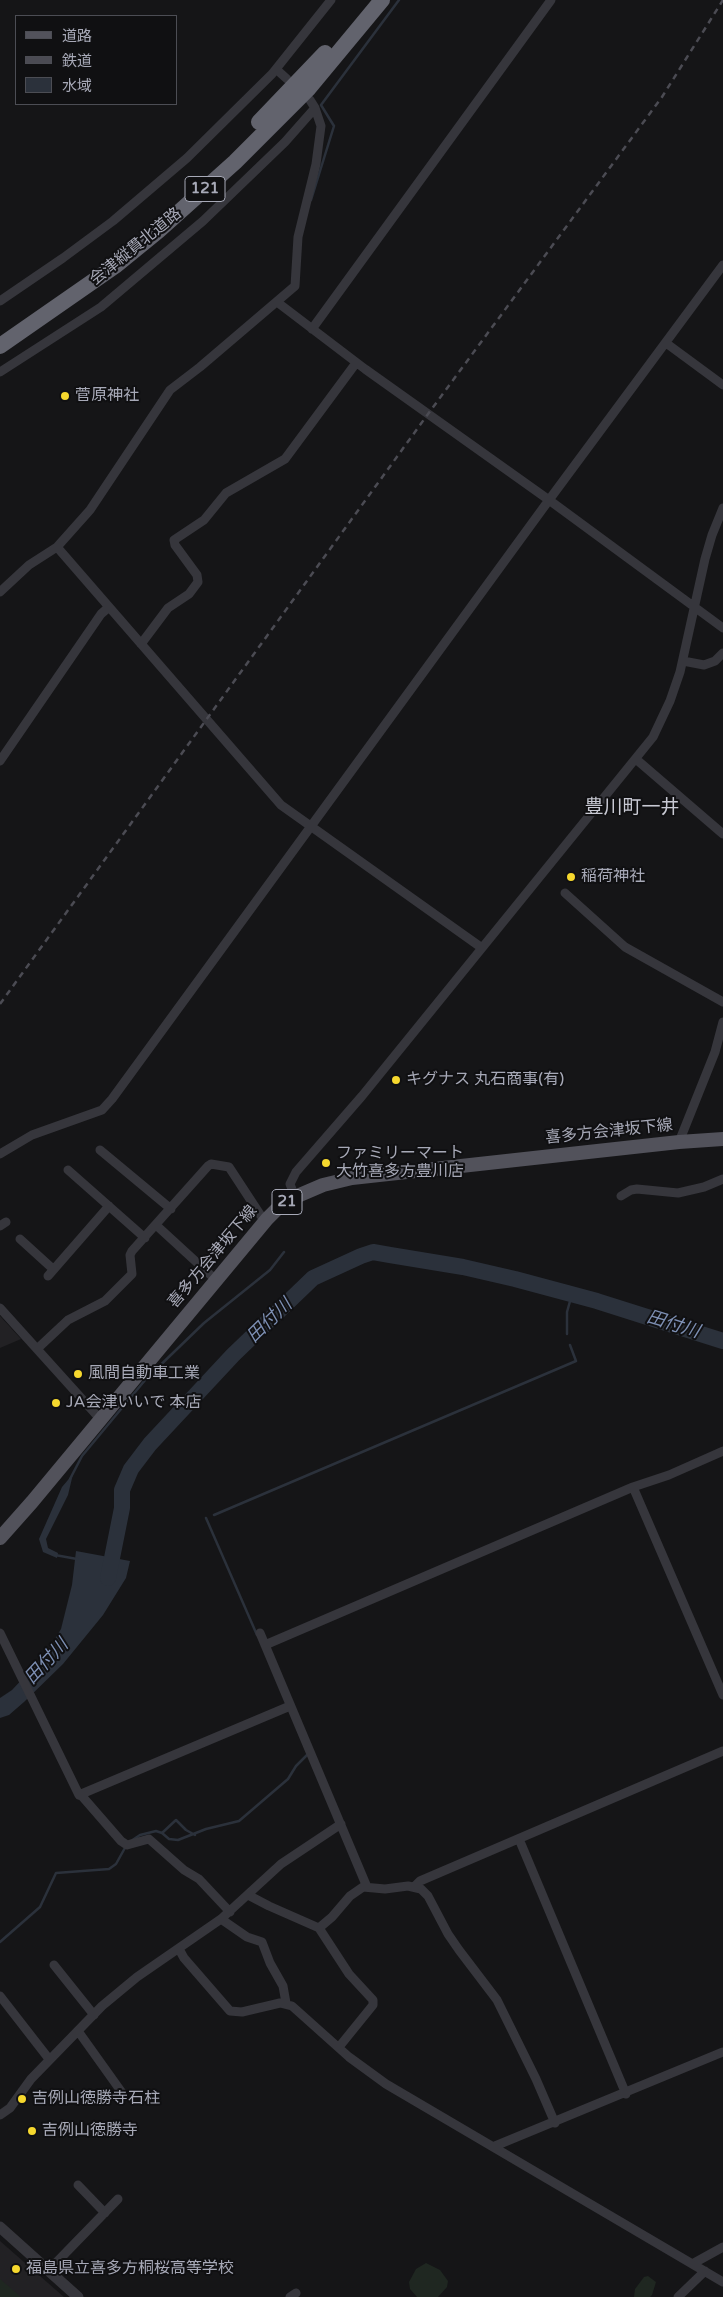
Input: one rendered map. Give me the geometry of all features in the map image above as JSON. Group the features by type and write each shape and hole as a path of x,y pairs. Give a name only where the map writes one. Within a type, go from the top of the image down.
{"highway":[{"name":"会津縦貫北道路","path":"0,336 59,297 153,224 266,115 324,55 369,0"},
{"name":"会津縦貫北道路","path":"0,346 115,266 158,232 234,162 309,88 382,0"}],"main road":[{"name":"喜多方会津坂下線","path":"0,1538 101,1420 265,1222 277,1209 295,1197 323,1185 352,1178 679,1142 723,1139"}],"street":[{"path":"0,301 63,258 148,192 187,158 276,69 331,0"},
{"path":"312,329 551,0"},
{"path":"276,69 287,79"},
{"path":"2,587 29,565 57,547 98,499 170,390 200,367 295,286 298,237 316,164 321,126 310,100"},
{"path":"0,372 101,307 123,289 203,221 285,142 315,108"},
{"path":"0,1154 32,1135 102,1110 108,1105 549,500 723,265"},
{"path":"277,302 356,363 549,500 723,628"},
{"path":"666,343 723,385"},
{"path":"141,644 168,608 189,594 198,582 197,575 174,546 174,540 204,520 216,502 226,493 285,459 356,363"},
{"path":"295,1197 290,1184 296,1172 362,1096 653,738 670,701 696,608 705,559 723,508"},
{"path":"57,547 281,805 482,948"},
{"path":"0,761 101,614 109,607"},
{"path":"682,661 704,665 715,661 723,653"},
{"path":"636,760 723,834"},
{"path":"566,893 625,947 723,1002"},
{"path":"679,1142 715,1052 723,1022"},
{"path":"100,1150 171,1209"},
{"path":"37,1349 68,1320 110,1297 132,1274 130,1256 211,1164 229,1167 265,1222"},
{"path":"68,1170 144,1238"},
{"path":"621,1196 637,1189 678,1193 704,1188 723,1179"},
{"path":"20,1239 51,1273 109,1206"},
{"path":"156,1225 216,1280"},
{"path":"0,1308 101,1420"},
{"path":"265,1645 633,1487 669,1475 723,1451"},
{"path":"633,1487 723,1695"},
{"path":"0,1633 81,1795 127,1845 149,1839 184,1870 198,1879 230,1912"},
{"path":"260,1633 367,1886 376,1889 415,1886 420,1881 723,1751"},
{"path":"81,1795 290,1706"},
{"path":"0,2114 10,2108 49,2058 137,1977 230,1912 281,1864 341,1824"},
{"path":"519,1838 626,2094"},
{"path":"319,1928 350,1896 367,1886"},
{"path":"415,1886 428,1896 448,1934 497,2000 536,2079 555,2123"},
{"path":"248,1895 298,1920 319,1928 335,1955 352,1978 373,2000 374,2003 339,2047"},
{"path":"221,1919 246,1937 262,1942 270,1963 283,1986 286,2003"},
{"path":"179,1948 184,1958 230,2011 242,2012 260,2006 286,2003 292,2006 339,2047 386,2084 495,2146 723,2282"},
{"path":"54,1965 94,2015"},
{"path":"0,1996 49,2058"},
{"path":"78,2031 123,2094"},
{"path":"495,2146 626,2094 723,2052"},
{"path":"78,2185 105,2213"},
{"path":"49,2270 118,2199"},
{"path":"0,2227 78,2297"},
{"path":"694,2263 723,2247"},
{"path":"678,2297 705,2271"}],"shaded area":[{"path":"0,1316 21,1339 0,1348"},
{"name":"福島県立喜多方桐桜高等学校","path":"0,2241 64,2297 0,2297"},
{"path":"426,2263 440,2270 448,2281 447,2287 438,2297 417,2297 410,2289 409,2282 416,2269"},
{"path":"648,2276 656,2282 652,2295 650,2297 634,2297 635,2289 644,2277"},
{"path":"0,2279 21,2297 0,2297"}],"water":[{"path":"73,1474 68,1495 46,1539 48,1548 58,1553 57,1558 43,1552 39,1539 62,1487"},
{"path":"76,1551 130,1561 126,1578 103,1615 63,1664 9,1715 0,1718 0,1698 12,1690 28,1673 50,1647 61,1629 72,1585"}],"waterway":[{"path":"311,200 334,126 321,105 399,0"},
{"path":"70,1479 82,1456 146,1379 204,1323 270,1270 284,1252"},
{"name":"田付川","path":"108,1578 122,1508 122,1490 131,1469 150,1444 233,1355 313,1278 361,1256 373,1252 463,1267 515,1279 597,1301 723,1341"},
{"path":"567,1334 567,1312 572,1294"},
{"path":"214,1515 576,1361 570,1345"},
{"path":"206,1518 257,1635"},
{"path":"55,1555 77,1559"},
{"path":"131,1841 140,1835 156,1831 169,1839 178,1840 206,1829 239,1821 288,1779 296,1766 308,1754"},
{"path":"162,1833 176,1820 186,1830 195,1835"},
{"path":"0,1942 40,1907 56,1873 109,1869 116,1864 126,1846"}],"railway":[{"path":"0,1004 428,414 662,97 723,0"}],"place":[{"name":"菅原神社","path":"65,396"},
{"name":"稲荷神社","path":"571,877"},
{"name":"キグナス 丸石商事(有)","path":"396,1080"},
{"name":"ファミリーマート 大竹喜多方豊川店","path":"326,1163"},
{"name":"風間自動車工業","path":"78,1374"},
{"name":"JA会津いいで 本店","path":"56,1403"},
{"name":"吉例山徳勝寺石柱","path":"22,2099"},
{"name":"吉例山徳勝寺","path":"32,2131"},
{"name":"福島県立喜多方桐桜高等学校","path":"16,2269"}],"district":[{"name":"豊川町一井","path":"632,808"}]}
